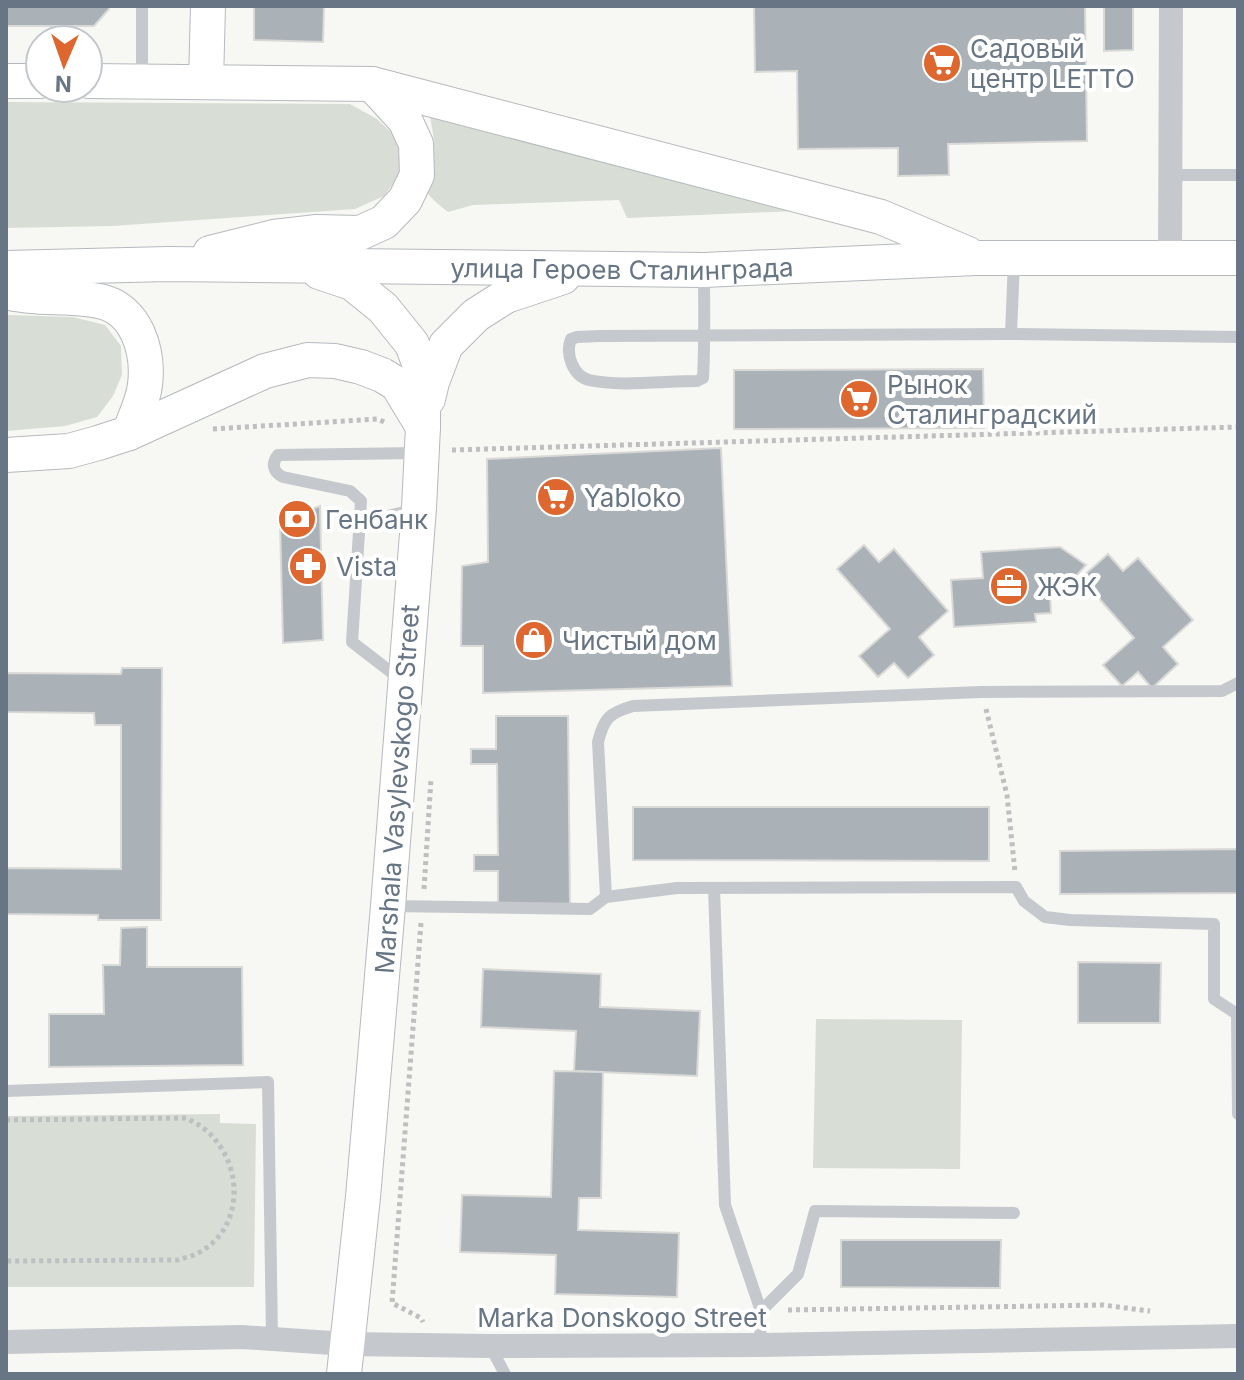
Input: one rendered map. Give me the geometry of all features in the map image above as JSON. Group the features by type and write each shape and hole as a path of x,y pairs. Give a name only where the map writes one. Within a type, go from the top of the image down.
{"main road":[{"path":"206,82 208,6"},
{"path":"104,81 372,84 881,217 976,258"},
{"path":"168,264 274,237 317,232 360,233 384,222 405,200 417,175 416,144 405,120 372,84"},
{"name":"улица Героев Сталинграда","path":"6,268 168,264 704,270 976,258 1238,258"},
{"name":"Marshala Vasylevskogo Street","path":"300,266 352,283 383,308 412,344 423,385 419,508 388,906 363,1197 345,1359"},
{"path":"422,440 432,382 446,345 476,315 506,296 599,268"},
{"path":"6,292 24,297 100,301 116,307 129,318 140,335 146,372 141,400 129,433"},
{"path":"6,455 69,451 129,433 265,371 308,360 335,361 361,367 397,384 422,440"}],"street":[{"path":"1170,258 1171,6"},
{"name":"Marka Donskogo Street","path":"6,1342 272,1338 345,1359 490,1346 760,1345 1238,1336"}],"lane":[{"path":"142,6 142,82"},
{"path":"1172,175 1238,175"},
{"path":"1011,334 1014,258"},
{"path":"704,270 704,336 703,378 697,381 612,382 586,380 575,371 568,347 571,339 577,337 704,336 1011,334 1238,337"},
{"path":"405,683 352,642 361,501 350,491 283,477 276,474 273,467 278,455 422,440"},
{"path":"360,523 419,508"},
{"path":"606,897 598,742 603,723 615,712 633,706 981,692 1222,691 1238,683"},
{"path":"388,906 590,909 606,897 677,888 1016,887 1024,901 1045,917 1214,924 1214,999 1237,1014 1238,1114"},
{"path":"714,888 725,1205 761,1311 760,1345"},
{"path":"6,1091 268,1082 272,1338"},
{"path":"761,1311 798,1274 815,1211 1014,1213"},
{"path":"490,1346 505,1374"}],"path":[{"path":"206,430 378,419 422,440 456,429 452,450 1238,427"},
{"path":"981,692 1007,795 1016,887"},
{"path":"6,1120 186,1118 202,1126 222,1149 231,1167 234,1208 226,1226 214,1241 197,1254 178,1260 6,1261"},
{"path":"761,1311 1103,1305 1163,1313"},
{"path":"421,1318 437,1318"}],"shaded area":[{"path":"6,102 350,104 377,119 394,135 401,153 400,175 384,196 355,209 112,226 6,228"},
{"path":"429,111 797,211 627,218 619,200 473,205 448,212 436,203 426,189 434,151"},
{"path":"6,315 73,317 105,325 121,346 122,375 113,396 97,417 65,426 6,431"},
{"path":"816,1019 962,1020 960,1169 813,1168"},
{"path":"220,1114 220,1123 256,1124 254,1287 6,1287 6,1116"}],"building":[{"path":"6,6 109,6 96,24 6,26"},
{"path":"254,6 324,6 323,42 254,40"},
{"path":"754,6 1085,6 1087,141 948,144 949,175 898,176 898,148 798,149 797,71 755,72"},
{"path":"1104,6 1133,6 1133,50 1104,51"},
{"name":"Рынок Сталинградский","path":"983,369 984,428 734,429 734,370"},
{"path":"721,448 732,686 483,693 483,646 461,646 462,566 488,562 487,459"},
{"path":"320,506 323,640 283,643 280,521"},
{"path":"864,545 879,562 894,549 948,611 919,637 934,655 908,678 894,663 878,677 859,656 890,629 837,569"},
{"name":"ЖЭК","path":"1060,547 1086,565 1062,592 1050,593 1051,613 1035,614 1036,622 954,627 951,580 983,578 981,552"},
{"path":"1108,554 1123,571 1138,558 1193,620 1163,647 1178,664 1152,688 1138,672 1122,686 1103,665 1134,638 1081,578"},
{"path":"122,668 162,668 161,920 98,920 98,915 6,914 6,868 121,869 121,725 95,725 94,713 6,712 6,673 121,674"},
{"path":"496,716 568,716 570,906 498,907 498,871 474,871 474,855 498,855 497,764 471,764 471,749 496,749"},
{"path":"633,807 989,807 989,861 633,860"},
{"path":"1238,849 1238,893 1060,894 1060,851"},
{"path":"147,927 147,967 242,967 243,1065 49,1067 49,1014 104,1014 103,965 120,965 121,928"},
{"path":"1078,962 1161,963 1160,1023 1078,1023"},
{"path":"483,969 601,974 600,1007 700,1011 697,1076 574,1071 576,1031 481,1027"},
{"path":"554,1071 603,1072 601,1198 579,1198 578,1230 679,1233 677,1297 555,1294 556,1255 460,1252 462,1195 551,1197"},
{"path":"841,1240 1001,1240 1000,1288 841,1287"}],"place":[{"name":"Садовый центр LETTO","path":"942,63"},
{"name":"Рынок Сталинградский","path":"859,399"},
{"name":"Yabloko","path":"556,497"},
{"name":"Генбанк","path":"297,519"},
{"name":"Vista","path":"308,566"},
{"name":"ЖЭК","path":"1009,586"},
{"name":"Чистый дом","path":"534,640"}]}
